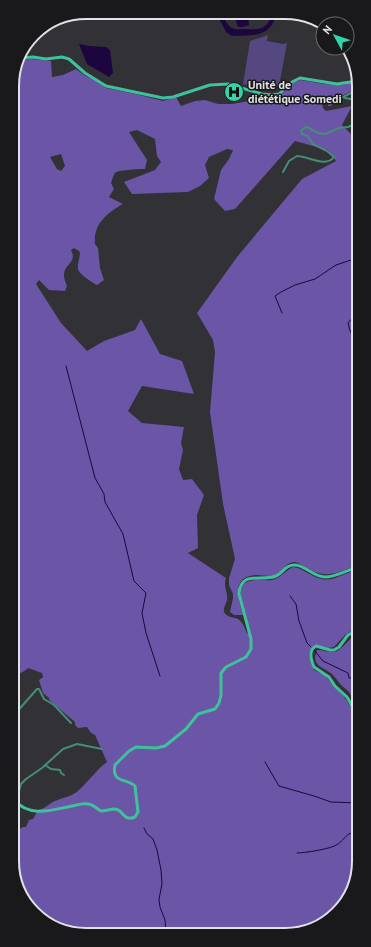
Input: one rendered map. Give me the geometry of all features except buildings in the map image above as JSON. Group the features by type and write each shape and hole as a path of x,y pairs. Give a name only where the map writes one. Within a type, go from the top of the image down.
{"street":[{"path":"25,58 46,59 62,57 69,59 85,73 106,86 163,98 173,97 204,86 215,84 228,84 262,94 272,95 279,94 292,82 300,78 337,84 352,82"},
{"path":"352,92 343,97 352,99"},
{"path":"283,172 289,161 297,156 323,162 332,160 334,157 327,151 313,144 308,136 302,134 301,131 304,128 307,127 318,133 325,134 339,128 352,125"},
{"path":"19,803 26,809 40,812 87,804 94,806 101,811 115,809 119,810 126,818 130,819 135,817 138,812 135,786 130,782 119,779 115,774 115,765 129,751 136,747 156,748 165,746 186,729 198,714 215,709 219,703 221,695 221,673 226,667 248,656 251,649 251,639 239,594 241,585 245,580 276,576 287,567 294,564 323,577 352,570"},
{"path":"352,633 348,635 336,649 330,650 316,646 311,650 311,654 314,667 329,677 347,697 352,706"},
{"path":"19,709 37,689 44,700 54,705 71,723"},
{"path":"19,791 21,784 26,778 45,765 63,749 77,744 102,749"},
{"path":"45,765 51,769 60,770 61,773 64,774"}],"shaded area":[{"path":"219,19 224,19 232,28 259,29 266,25 270,19 275,19 270,27 260,34 232,36 226,32"},
{"path":"235,19 248,19 249,25 238,27"},
{"path":"268,35 267,41 283,44 287,43 279,86 266,89 243,84 250,41"},
{"path":"79,44 106,47 110,50 113,73 109,77 87,64"},
{"path":"25,59 51,61 52,77 63,75 76,69 106,88 163,101 176,97 181,106 195,101 205,100 218,104 232,104 249,101 259,102 264,96 274,97 284,92 293,83 300,80 341,85 352,83 352,90 339,97 331,106 328,106 328,104 331,102 332,94 322,103 323,108 326,111 352,106 342,125 352,135 352,567 333,574 322,574 317,573 299,563 292,562 286,565 278,574 248,577 242,580 239,584 238,590 243,615 234,615 230,612 233,594 229,585 229,578 235,559 223,504 210,412 215,352 213,340 197,313 237,257 302,179 336,161 328,150 295,141 235,209 225,211 214,199 221,170 229,159 233,150 227,149 209,157 205,165 209,178 200,186 188,192 132,194 124,182 155,170 161,162 157,156 155,139 137,130 129,132 147,160 145,169 117,172 115,173 111,183 114,189 109,197 123,204 102,220 96,231 95,244 98,248 100,268 104,280 97,285 79,271 78,267 80,253 74,248 71,250 73,254 72,261 64,272 67,286 65,291 49,290 39,280 36,284 61,323 87,351 104,341 135,330 141,319 160,354 182,361 194,394 142,386 128,411 142,423 184,427 181,443 183,450 179,469 183,480 192,479 204,495 197,515 198,548 188,553 226,578 225,584 227,600 224,608 225,614 240,620 247,633 250,634 240,595 242,585 245,583 253,580 275,579 293,567 318,578 327,580 352,572 352,631 345,635 334,647 328,648 315,645 310,650 311,663 314,670 325,675 343,695 352,708 352,866 350,879 341,898 322,917 311,923 303,926 285,928 86,928 73,927 49,917 30,898 21,879 19,861 19,831 23,827 26,827 29,820 33,819 38,810 77,792 107,762 95,735 91,733 87,727 78,728 75,725 75,722 43,693 39,680 43,677 42,673 28,668 19,674 19,81 21,68","holes":["61,154 65,166 61,171 57,169 50,157"]},
{"path":"352,637 352,698 349,692 333,675 319,666 315,660 317,650 331,652 339,650"}],"waterway":[{"path":"282,313 275,296 295,285 315,279 336,265 352,259"},
{"path":"352,319 348,323 352,337"},
{"path":"66,366 95,478 104,494 105,502 123,534 134,581 146,593 142,613 146,633 160,676"},
{"path":"290,596 296,604 299,621 307,643 311,647"},
{"path":"314,650 323,661 348,673 349,678 352,678"},
{"path":"265,762 279,786 331,802 352,803"},
{"path":"144,828 147,834 153,839 157,850 162,884 159,899 166,928"},
{"path":"297,853 330,848 338,844 348,834 352,833"}],"place":[{"name":"Unité de diététique Somedi","path":"234,92"}]}
